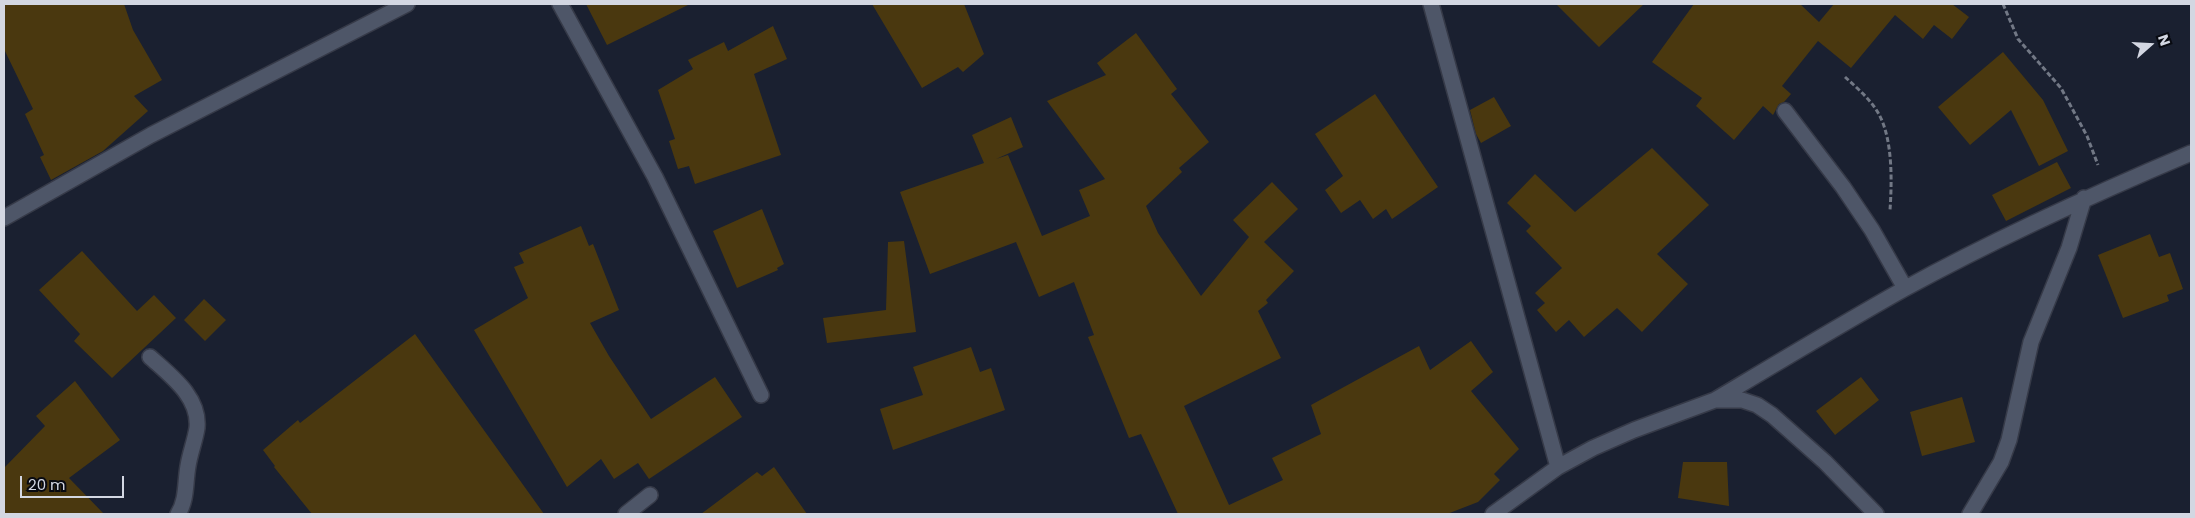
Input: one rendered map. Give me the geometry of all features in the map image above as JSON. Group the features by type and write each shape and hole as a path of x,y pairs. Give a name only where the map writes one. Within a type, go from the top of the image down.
{"street":[{"path":"4,218 151,135 407,4"},
{"path":"560,4 656,177 761,395"},
{"path":"1431,4 1558,467"},
{"path":"1785,111 1843,186 1905,288"},
{"path":"1493,514 1558,467 1634,430 1715,400 1905,288 2084,198 2191,153"},
{"path":"1970,514 2001,462 2009,440 2032,342 2069,248 2084,198"},
{"path":"150,357 180,384 196,410 197,428 188,467 184,505 178,514"},
{"path":"1715,400 1742,400 1757,405 1772,415 1825,462 1876,514"},
{"path":"626,514 650,495"}],"path":[{"path":"2003,4 2012,29 2018,39 2066,96 2087,136 2105,189"},
{"path":"1845,76 1877,110 1886,136 1891,185 1885,253"}],"building":[{"path":"4,4 124,4 133,30 162,80 134,96 148,111 103,151 51,180 40,157 44,155 25,114 33,109 4,49"},
{"path":"586,4 690,4 607,45"},
{"path":"872,4 964,4 984,54 963,72 958,67 922,88"},
{"path":"1556,4 1644,4 1599,47"},
{"path":"1694,4 1800,4 1819,22 1834,4 1952,4 1969,17 1952,39 1934,25 1923,39 1895,15 1851,68 1818,41 1782,86 1791,94 1784,102 1779,104 1773,115 1763,106 1734,140 1696,106 1702,98 1652,62"},
{"path":"773,26 787,59 754,74 781,155 695,184 689,166 678,169 669,141 675,139 658,90 693,69 688,60 724,42 728,51"},
{"path":"1136,33 1177,89 1171,94 1209,142 1179,168 1182,172 1146,206 1158,233 1201,296 1249,237 1233,220 1272,182 1298,209 1264,242 1294,271 1266,300 1268,303 1258,311 1281,358 1184,406 1229,505 1283,480 1272,458 1321,434 1311,405 1419,346 1430,370 1471,341 1493,372 1471,391 1519,449 1494,474 1500,480 1478,502 1447,514 1178,514 1141,434 1129,438 1088,337 1094,335 1074,282 1039,297 1016,242 930,274 900,192 984,163 972,135 1011,117 1023,147 996,159 1008,155 1042,236 1090,216 1079,190 1105,179 1047,101 1106,75 1097,63"},
{"path":"2003,52 2043,100 2068,151 2039,166 2011,110 1970,145 1938,107"},
{"path":"1375,94 1438,187 1392,219 1386,209 1373,219 1360,200 1341,213 1325,190 1343,176 1315,134"},
{"path":"1494,97 1511,126 1481,143 1476,134 1470,110"},
{"path":"1652,148 1709,205 1657,254 1688,284 1642,332 1617,308 1584,337 1569,320 1556,332 1537,310 1545,303 1535,293 1562,268 1526,231 1531,226 1507,203 1535,174 1575,212"},
{"path":"2057,162 2071,188 2006,221 1992,195"},
{"path":"762,209 784,264 777,268 778,270 737,288 713,231"},
{"path":"581,226 589,246 593,244 619,310 590,323 609,356 651,419 715,377 742,417 649,479 638,463 614,479 601,459 567,487 474,330 528,298 514,267 524,263 519,253"},
{"path":"2150,234 2159,257 2170,253 2183,289 2167,295 2169,301 2123,318 2098,255"},
{"path":"904,241 916,332 827,343 823,318 886,310 888,242"},
{"path":"82,251 137,311 154,295 176,318 112,378 74,341 80,334 39,290"},
{"path":"204,299 226,320 205,341 184,320"},
{"path":"415,334 544,514 312,514 274,467 263,450 298,420 300,423"},
{"path":"971,347 980,372 991,368 1005,410 893,450 880,409 923,395 913,367"},
{"path":"1861,377 1879,400 1835,435 1816,411"},
{"path":"75,381 120,440 69,478 104,514 4,514 4,468 45,426 36,416"},
{"path":"1962,397 1975,442 1922,456 1910,412"},
{"path":"1683,462 1727,462 1729,506 1678,498"},
{"path":"774,467 807,514 701,514 757,472 762,476"}]}
